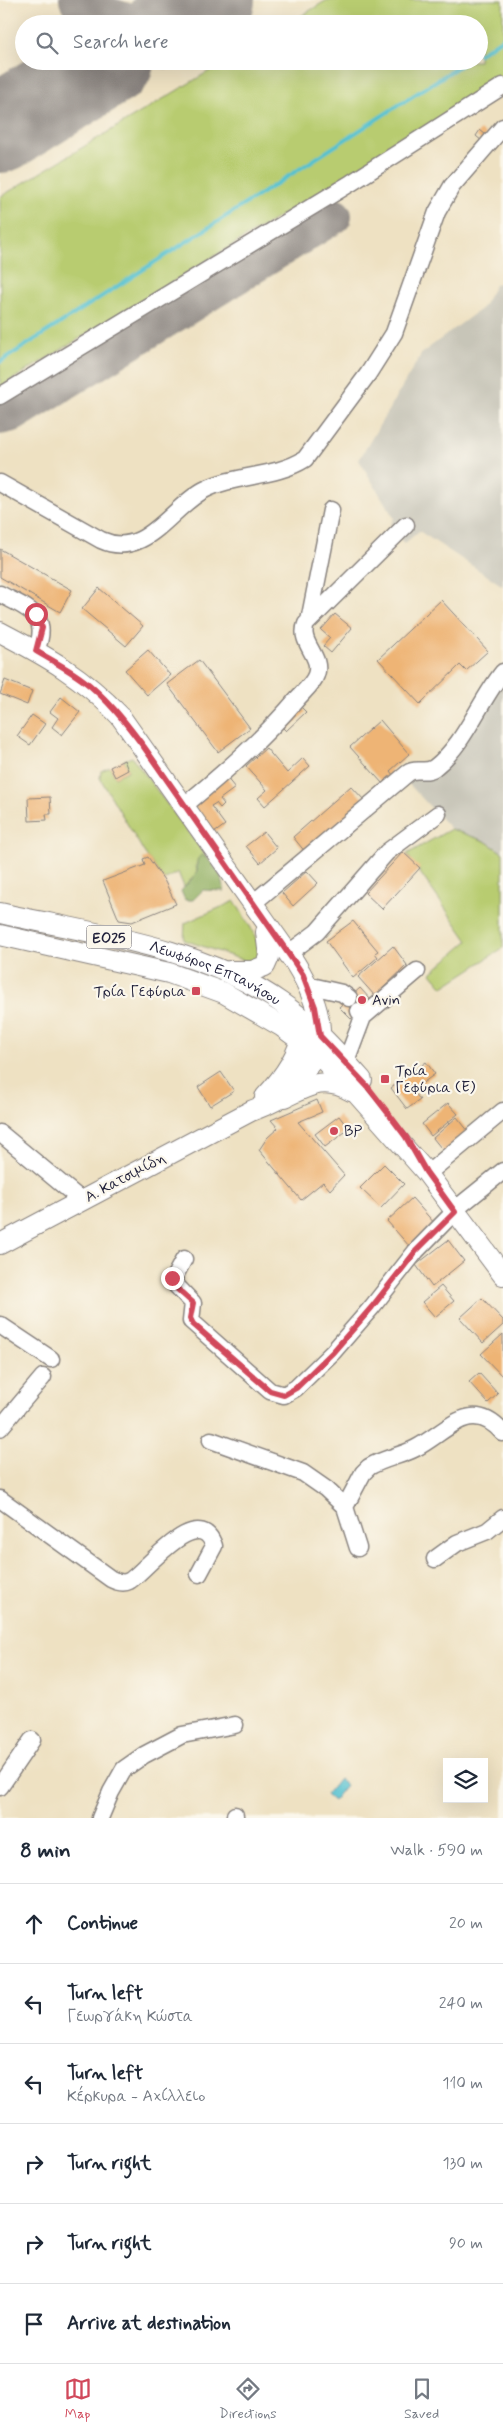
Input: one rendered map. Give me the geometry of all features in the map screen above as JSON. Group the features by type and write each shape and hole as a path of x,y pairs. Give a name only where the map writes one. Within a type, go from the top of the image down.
{"main road":[{"path":"0,632 76,675 95,690 120,716 185,805 255,908 268,922 289,953 307,985 317,1016 304,1039"},
{"path":"255,908 297,990 304,1039"},
{"name":"Λεωφόρος Επτανήσου","path":"0,913 134,942 216,968 268,993 304,1039"},
{"path":"216,968 242,972 262,968 269,957 266,932"},
{"name":"Λεωφόρος Επτανήσου","path":"0,935 169,973 224,993 304,1039"},
{"name":"ΕΟ25","path":"304,1039 346,1062 406,1137 426,1173"},
{"name":"ΕΟ25","path":"304,1039 357,1094 426,1173 503,1275"},
{"name":"Α. Κατσιμίδη","path":"0,1244 251,1111 277,1100 290,1090 304,1039"},
{"name":"Α. Κατσιμίδη","path":"251,1111 280,1081 304,1039"},
{"path":"277,1100 318,1083 334,1083 357,1094"}],"street":[{"path":"0,396 343,188 503,86"},
{"path":"0,483 101,540 112,545 123,546 149,536 205,490 290,467 305,458 368,374 394,333 437,212 452,186 503,127"},
{"path":"185,805 234,765 275,725 314,678 317,665 304,633 309,621 331,510"},
{"path":"309,621 406,525"},
{"path":"0,594 36,614 42,628 36,651"},
{"path":"255,908 408,773 416,769 427,771 434,767 463,736 503,672"},
{"path":"289,953 317,932 387,852 438,814"},
{"path":"346,1062 361,1014 417,971"},
{"path":"307,985 342,992 349,998"},
{"path":"426,1173 503,1111"},
{"path":"0,1133 81,1200"},
{"path":"184,1259 173,1275 172,1281 193,1303 191,1321 270,1391 284,1395 296,1388 333,1352 364,1318 416,1251 455,1212 503,1171"},
{"path":"0,1325 51,1359"},
{"path":"0,1428 43,1377"},
{"path":"345,1507 363,1473 369,1467 418,1448 468,1416 483,1418 503,1433"},
{"path":"211,1440 303,1473 321,1485 345,1507 358,1548"},
{"path":"0,1500 111,1579 120,1582 130,1580 170,1542 189,1534 202,1533 210,1538 214,1546 199,1574"},
{"path":"435,1559 457,1543 487,1531 503,1518"},
{"path":"100,1818 111,1792 124,1769 144,1755 182,1735 235,1725"},
{"path":"0,1787 32,1740"}],"shaded area":[{"path":"503,281 503,586 419,531 404,544 390,525 394,518 359,460 422,353 482,308 495,285"},
{"path":"503,678 503,853 485,841 451,829 406,781 427,775"}],"green space":[{"path":"327,0 503,0 503,80 351,176 349,174 0,387 0,197 211,70 488,70 488,15 303,15"},
{"path":"132,757 214,867 206,857 196,864 197,873 184,887 178,872 164,880 144,852 100,778 101,771 110,767 115,777 128,771 124,760"},
{"path":"451,829 485,841 503,853 503,948 443,987 431,973 468,941 407,854"},
{"path":"201,855 217,870 224,886 224,891 203,890 193,900 185,900 181,891 197,873 197,860"},
{"path":"235,901 255,936 259,958 254,961 246,961 184,940 185,923"}],"water":[{"path":"339,1779 346,1785 333,1801 326,1795"}],"building":[{"path":"480,130 486,135 482,141 476,136"},
{"path":"0,549 72,590 60,612 0,577"},
{"path":"99,588 143,626 126,646 82,609"},
{"path":"441,600 488,651 466,671 460,665 420,704 378,659"},
{"path":"335,614 352,628 331,653 323,646 330,638 321,630"},
{"path":"148,650 170,675 147,695 125,670"},
{"path":"199,660 250,728 218,752 167,684"},
{"path":"5,680 32,691 27,705 0,694"},
{"path":"61,697 80,712 62,735 52,727 58,718 50,712"},
{"path":"300,706 306,712 286,731 280,725"},
{"path":"32,715 45,724 30,745 17,736"},
{"path":"380,720 409,754 390,771 393,775 383,784 350,747"},
{"path":"266,748 287,773 303,758 310,766 265,806 258,798 267,790 246,766"},
{"path":"124,760 128,770 115,777 110,767"},
{"path":"226,777 235,788 220,799 224,804 220,808 216,803 211,806 225,825 214,833 192,804"},
{"path":"351,786 365,801 306,853 293,837"},
{"path":"50,797 51,814 46,814 47,820 29,821 28,798"},
{"path":"264,832 277,848 260,863 246,846"},
{"path":"403,852 420,868 382,909 365,893"},
{"path":"148,857 164,880 176,904 132,922 119,920 103,881 145,865 143,859"},
{"path":"307,871 318,883 293,906 282,893"},
{"path":"353,921 378,951 375,953 378,957 353,978 326,941"},
{"path":"393,946 407,965 375,996 358,977"},
{"path":"360,988 371,1000 351,1019 339,1007"},
{"path":"426,1062 435,1074 413,1090 420,1100 407,1109 391,1088"},
{"path":"221,1072 234,1091 210,1106 198,1087"},
{"path":"317,1100 322,1112 298,1122 344,1175 330,1190 323,1182 301,1200 259,1150 267,1138 278,1128 271,1120"},
{"path":"448,1103 458,1114 431,1136 422,1124"},
{"path":"339,1116 349,1129 325,1147 315,1134"},
{"path":"457,1117 469,1132 445,1153 433,1138"},
{"path":"384,1164 404,1184 381,1208 360,1188"},
{"path":"412,1198 436,1225 410,1247 387,1221"},
{"path":"448,1240 464,1261 432,1287 416,1265"},
{"path":"441,1286 454,1301 435,1317 422,1302"},
{"path":"482,1298 503,1320 503,1325 483,1343 460,1318"},
{"path":"503,1334 503,1377 481,1354"},
{"path":"479,1373 498,1394 488,1403 469,1382"}],"waterway":[{"path":"488,48 503,38"},
{"path":"0,362 453,70"}],"taxiway":[{"path":"77,0 108,15"},
{"path":"32,108 54,87 64,70"},
{"path":"0,417 13,414 334,216"}],"runway":[{"path":"186,15 210,0"},
{"path":"0,128 94,70"}],"place":[{"name":"Τρία Γεφύρια","path":"196,991"},
{"name":"Avin","path":"362,1000"},
{"name":"Τρία Γεφύρια (E)","path":"385,1079"},
{"name":"BP","path":"334,1131"}],"route":[{"path":"36,614 42,628 36,651 76,675 95,690 120,716 144,747 252,904 268,922 303,975 315,1007 320,1025 320,1036 367,1086 388,1113 406,1137 426,1172 455,1212 416,1251 397,1277 333,1352 296,1388 284,1395 270,1391 193,1324 190,1318 194,1309 193,1303 172,1284 172,1278"}]}
